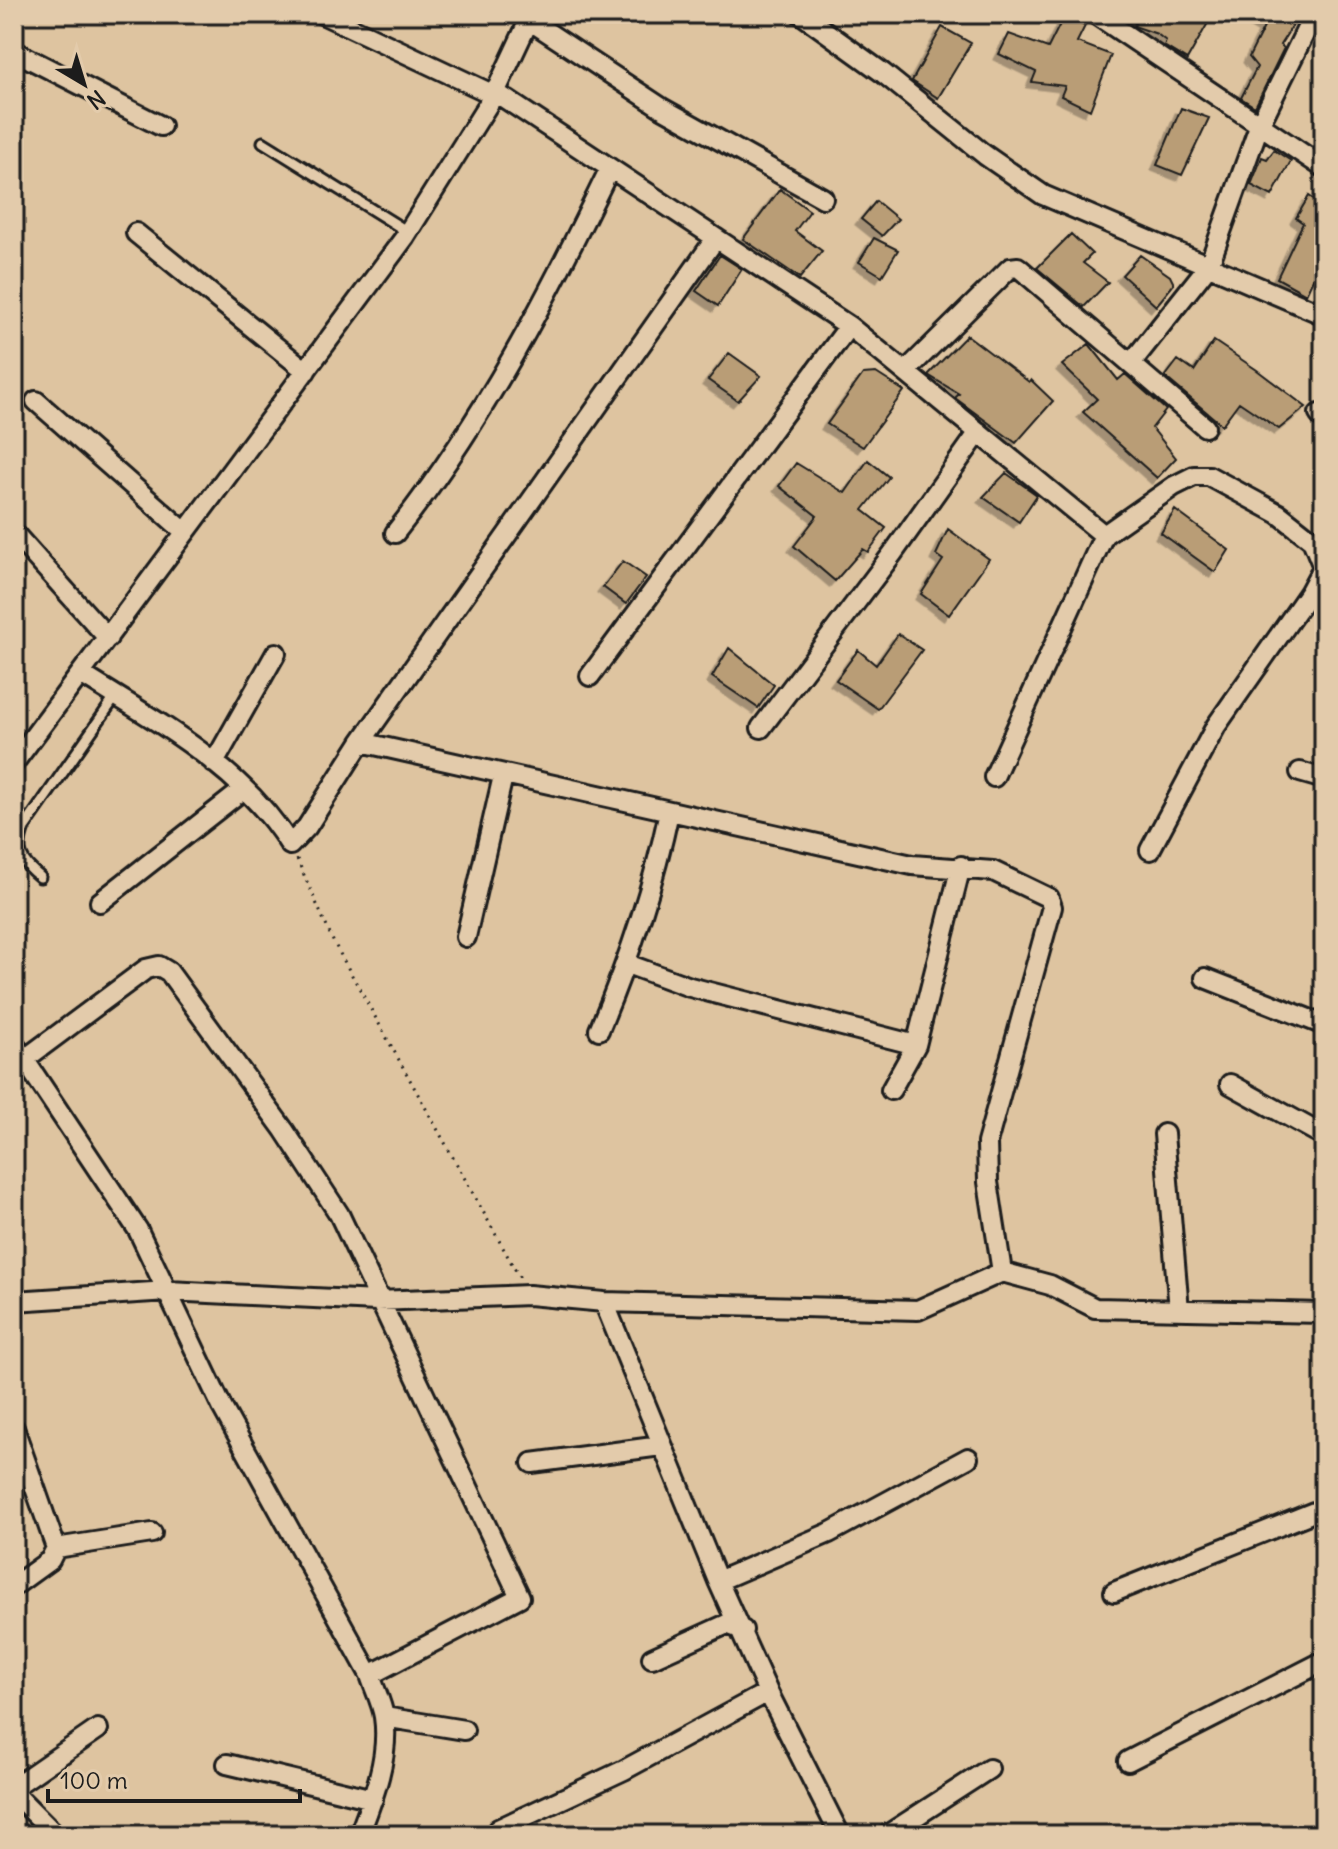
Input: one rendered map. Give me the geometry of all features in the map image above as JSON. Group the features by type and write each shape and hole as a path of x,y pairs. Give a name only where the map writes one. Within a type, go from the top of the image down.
{"street":[{"path":"322,14 494,94 849,326 1104,535"},
{"path":"801,14 883,73 1019,181 1043,195 1324,315"},
{"path":"1095,14 1324,168"},
{"path":"1132,362 1209,265 1259,126 1314,14"},
{"path":"14,763 408,232 494,94 531,17 662,108 823,198"},
{"path":"14,51 161,126"},
{"path":"395,533 465,439 551,291 610,168"},
{"path":"136,233 306,371"},
{"path":"81,674 214,763 262,804 290,845 307,827 361,742 716,238"},
{"path":"905,372 1010,268 1018,267 1205,427"},
{"path":"590,676 849,326"},
{"path":"36,401 185,532"},
{"path":"761,728 979,432"},
{"path":"994,777 1104,535 1174,486 1194,476 1209,476 1279,514 1312,540 1323,567 1309,593 1216,726 1150,850"},
{"path":"14,533 108,638"},
{"path":"214,763 276,653"},
{"path":"361,742 912,865 961,866 993,871 1041,892 1052,907 987,1143 988,1182 1002,1272"},
{"path":"1300,772 1324,779"},
{"path":"466,937 503,776"},
{"path":"100,902 244,789"},
{"path":"599,1030 627,964 656,873 669,812"},
{"path":"891,1090 916,1045 961,866"},
{"path":"627,964 690,987 916,1045"},
{"path":"359,1835 380,1771 384,1717 370,1675 222,1407 138,1230 20,1052 146,969 159,966 169,972 284,1130 339,1214 377,1301 520,1597 370,1675"},
{"path":"1205,978 1324,1025"},
{"path":"1230,1084 1324,1136"},
{"path":"1164,1134 1179,1310"},
{"path":"14,1301 168,1291 377,1301 529,1295 604,1302 918,1310 1002,1272 1050,1285 1095,1308 1324,1313"},
{"path":"604,1302 718,1581 743,1630 768,1692 840,1835"},
{"path":"14,1428 56,1548 50,1560 14,1586"},
{"path":"532,1463 661,1446"},
{"path":"718,1581 829,1533 968,1458"},
{"path":"1114,1592 1324,1508"},
{"path":"56,1548 152,1533"},
{"path":"652,1658 727,1624 743,1630"},
{"path":"1128,1761 1324,1661"},
{"path":"498,1829 624,1770 768,1692"},
{"path":"384,1717 464,1730"},
{"path":"14,1787 98,1729"},
{"path":"227,1764 373,1799"},
{"path":"887,1835 989,1769"},
{"path":"14,1793 56,1835"}],"lane":[{"path":"263,142 408,232"},
{"path":"40,877 23,864 19,853 24,828 116,696"}],"path":[{"path":"290,845 333,941 529,1295"}],"building":[{"path":"1139,14 1213,14 1187,60 1164,46 1166,41 1157,34 1134,26"},
{"path":"1243,14 1300,14 1280,45 1284,48 1255,107 1241,98 1257,67 1249,57 1264,27"},
{"path":"1064,16 1085,26 1077,42 1111,55 1090,110 1061,96 1065,86 1032,82 1036,72 999,54 1009,34 1048,48"},
{"path":"942,27 971,43 938,98 912,81"},
{"path":"1181,108 1209,118 1182,175 1157,165"},
{"path":"1274,150 1291,161 1272,196 1251,185 1262,157 1267,159"},
{"path":"780,189 810,211 795,231 822,251 800,278 743,239"},
{"path":"1324,192 1324,255 1306,294 1277,278 1303,223 1296,218 1309,196 1315,200"},
{"path":"876,201 898,219 882,236 861,219"},
{"path":"1071,234 1092,254 1083,263 1108,282 1084,307 1037,268"},
{"path":"874,238 898,250 882,276 859,262"},
{"path":"720,255 742,269 718,306 696,291"},
{"path":"1140,255 1170,276 1174,284 1156,306 1122,275"},
{"path":"967,335 1029,382 1031,380 1053,401 1016,443 955,398 959,394 928,375"},
{"path":"1214,341 1306,407 1279,429 1239,402 1222,425 1165,377 1178,360 1194,371"},
{"path":"1089,344 1118,380 1125,374 1166,410 1152,428 1176,458 1157,478 1083,412 1097,399 1062,365"},
{"path":"729,353 761,376 738,401 708,380"},
{"path":"876,373 904,391 863,447 827,424 863,374"},
{"path":"868,460 889,477 863,510 886,528 868,552 863,549 835,581 794,546 817,516 779,486 796,463 845,493"},
{"path":"1006,473 1037,495 1019,522 983,497"},
{"path":"1175,510 1229,550 1215,572 1161,533"},
{"path":"948,529 989,559 949,615 921,594 943,560 936,555"},
{"path":"623,561 646,577 626,604 603,587"},
{"path":"898,634 922,650 878,709 836,680 858,650 876,665"},
{"path":"729,648 774,685 758,708 712,677"}]}
